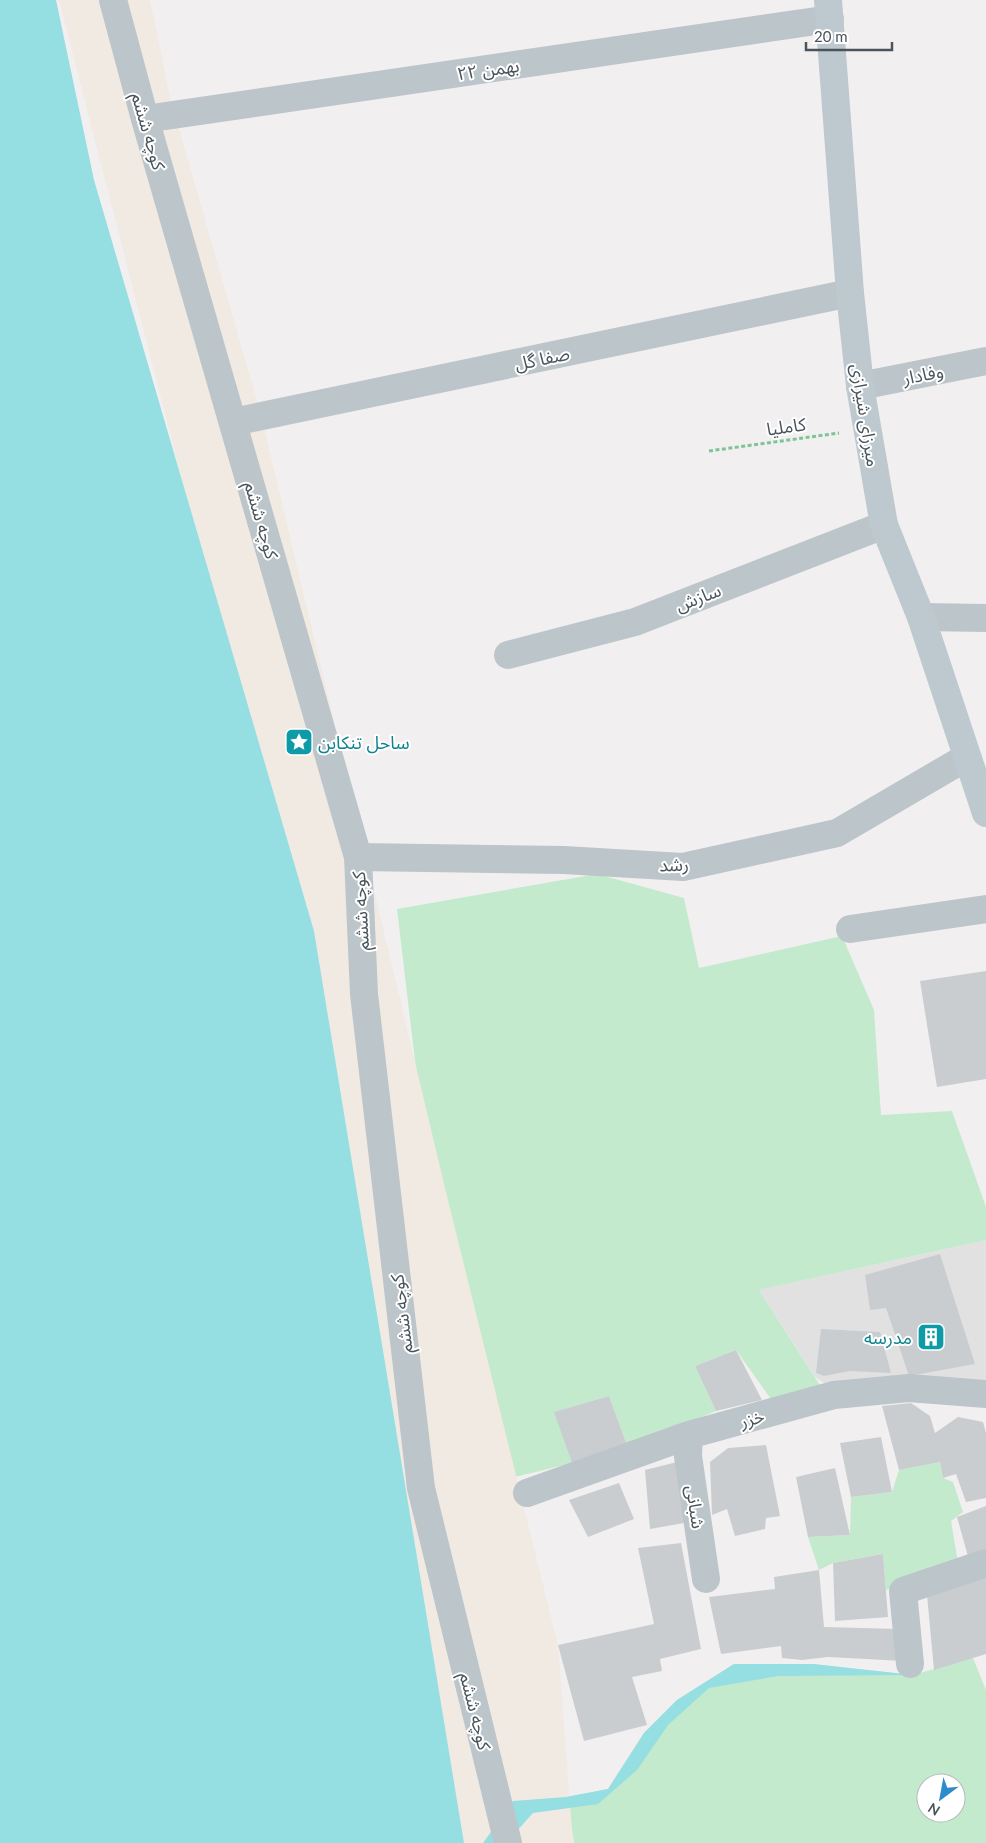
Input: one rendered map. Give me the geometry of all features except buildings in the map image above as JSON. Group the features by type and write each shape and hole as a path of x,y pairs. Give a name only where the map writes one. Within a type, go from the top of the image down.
{"main road":[{"name":"میرزای شیرازی","path":"829,9 850,293 860,386 884,525 921,617 986,813"}],"street":[{"name":"کوچه ششم","path":"113,0 145,119 358,857 364,994 421,1488 508,1843"},
{"name":"۲۲ بهمن","path":"145,119 829,9"},
{"name":"صفا گل","path":"234,422 850,293"},
{"name":"وفادار","path":"860,386 986,361"},
{"name":"سازش","path":"508,655 635,622 884,525"},
{"path":"921,617 986,618"},
{"name":"رشد","path":"358,857 564,860 682,867 837,833 968,757"},
{"path":"850,929 986,909"},
{"name":"خزر","path":"528,1493 689,1435 834,1395 909,1388 986,1394"},
{"name":"شبانی","path":"689,1435 688,1456 706,1579"},
{"path":"910,1664 903,1592 986,1564"}],"path":[{"name":"کاملیا","path":"709,452 867,429"}],"shaded area":[{"path":"986,1240 986,1381 829,1386 815,1377 759,1290"}],"green space":[{"path":"597,874 684,898 699,968 842,936 874,1010 881,1115 952,1111 986,1207 986,1240 759,1290 821,1387 773,1402 736,1350 695,1366 716,1411 628,1448 609,1396 555,1412 572,1463 466,1489 397,909"},
{"path":"940,1462 943,1478 953,1482 963,1512 951,1521 958,1563 886,1590 883,1554 833,1563 819,1570 808,1537 850,1535 851,1497 892,1492 899,1470"},
{"path":"973,1658 986,1690 986,1843 574,1843 567,1797 608,1789 644,1733 677,1700 734,1664 813,1664 913,1675"}],"sand":[{"name":"ساحل تنکابن","path":"59,0 150,0 170,97 261,415 445,1188 558,1645 573,1843 464,1843 314,931 184,488"}],"water":[{"path":"0,0 56,0 94,180 314,931 464,1843 0,1843"},
{"path":"734,1664 813,1664 913,1675 778,1676 709,1688 668,1725 637,1770 598,1804 533,1813 506,1843 483,1843 513,1801 566,1797 608,1789 644,1733 677,1700"}],"place":[{"name":"ساحل تنکابن","path":"299,742"},
{"name":"مدرسه","path":"931,1337"}]}
